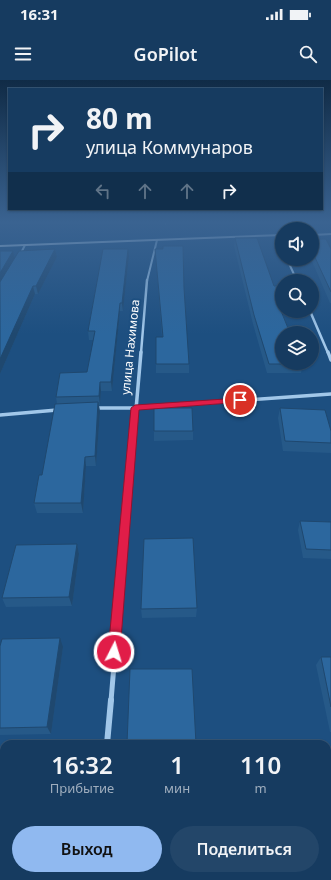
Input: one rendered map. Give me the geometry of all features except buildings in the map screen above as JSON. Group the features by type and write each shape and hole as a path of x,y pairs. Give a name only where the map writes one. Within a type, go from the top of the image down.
{"street":[{"name":"улица Нахимова","path":"106,740 147,279 153,259"},
{"path":"313,318 331,360"},
{"path":"89,408 135,408 331,394"},
{"path":"0,415 66,409"}],"route":[{"path":"114,652 135,408 240,400"}]}
